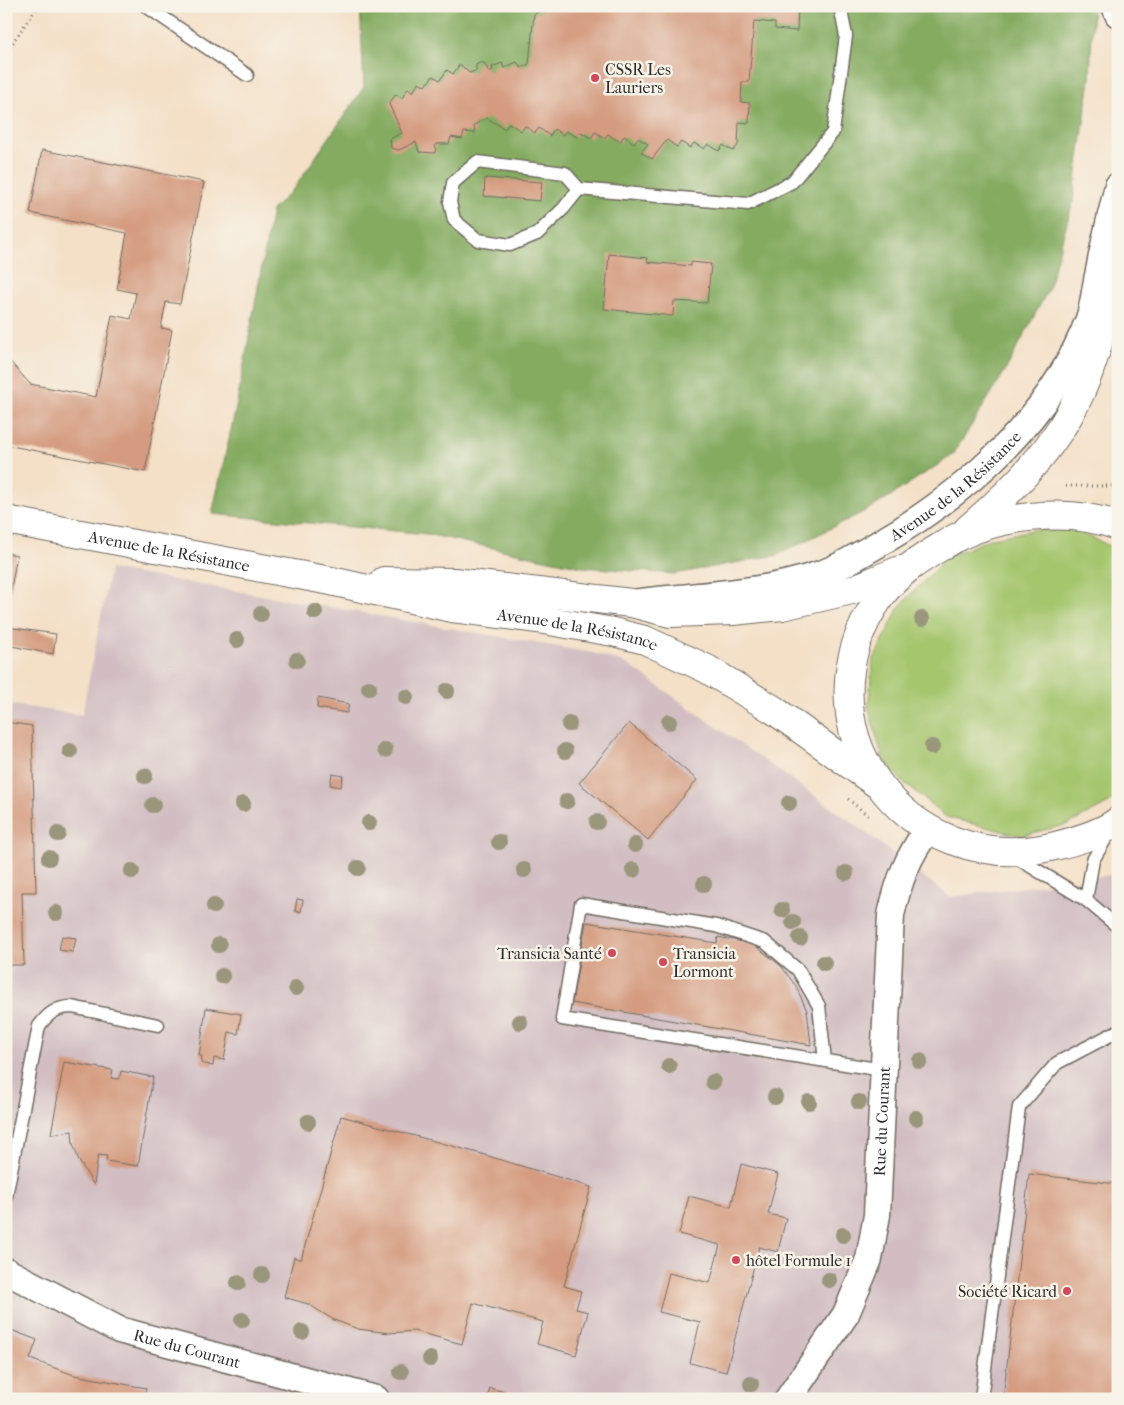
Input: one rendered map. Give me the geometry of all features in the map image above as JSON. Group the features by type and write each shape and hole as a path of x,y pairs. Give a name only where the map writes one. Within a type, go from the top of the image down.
{"main road":[{"path":"1116,823 1074,842 1040,850 1010,853 960,844 928,829 902,810 877,784 854,730 847,698 852,660 868,618 881,596 906,568 964,532 1021,479 1063,425 1086,380 1104,324 1118,258"},
{"path":"964,532 1024,518 1069,515 1118,526"},
{"name":"Avenue de la Résistance","path":"6,520 331,581 452,608 538,619 613,632 645,640 707,669 774,710 877,784"},
{"name":"Avenue de la Résistance","path":"331,581 454,582 631,603 670,613 733,611 782,606 852,590 906,568"}],"street":[{"path":"1115,6 1118,14"},
{"name":"Avenue de la Résistance","path":"631,603 732,593 778,586 816,576 898,533 956,491 998,455 1042,405 1066,366 1089,318 1118,186"},
{"name":"Rue du Courant","path":"788,1399 846,1314 869,1259 877,1215 890,915 906,863 928,829"},
{"name":"Rue du Courant","path":"6,1271 119,1330 376,1399"}],"lane":[{"path":"146,6 247,75"},
{"path":"579,189 564,208 537,234 510,245 478,240 454,220 450,202 453,183 477,162 565,173 579,189 748,204 792,182 833,132 846,36 840,6"},
{"path":"1086,900 1092,860 1116,823"},
{"path":"1010,853 1086,900 1118,927"},
{"path":"825,1061 819,1006 798,970 765,942 716,926 581,904 562,1020 825,1061 883,1070"},
{"path":"6,1196 39,1026 49,1013 63,1007 72,1007 158,1025"},
{"path":"981,1399 1019,1107 1057,1063 1118,1031"}],"path":[{"path":"6,56 15,39 38,6"},
{"path":"6,42 15,39"}],"shaded area":[{"path":"110,569 593,653 627,664 856,825 950,897 1112,875 1118,869 1118,1399 6,1399 6,704 82,715"}],"green space":[{"path":"360,6 1093,6 1090,79 1073,201 1048,290 1005,371 953,455 873,507 778,555 675,574 582,567 427,534 212,514 237,403 272,210 295,187 364,87"},
{"path":"1033,530 1076,530 1118,550 1118,795 1109,803 1069,824 1021,836 946,817 901,780 883,758 868,707 873,661 899,607 946,558 992,538"}],"building":[{"name":"CSSR Les Lauriers","path":"549,6 798,6 797,31 775,29 775,23 754,21 749,82 742,82 741,102 750,103 749,123 739,122 738,145 733,151 723,145 719,151 708,144 704,149 694,143 690,148 681,142 677,147 667,140 652,159 641,152 648,144 638,138 634,143 624,136 620,142 608,134 605,138 595,132 591,138 580,132 577,137 566,131 563,135 554,129 550,136 539,128 535,133 525,126 521,131 509,123 505,129 487,118 474,125 475,133 464,132 462,139 451,137 449,144 436,144 435,153 419,152 416,142 399,150 391,148 390,139 402,133 389,104 396,94 402,98 408,88 413,92 419,82 425,86 433,76 440,80 447,70 453,74 460,64 469,73 476,71 476,65 481,62 485,64 489,72 493,70 492,67 502,63 504,68 517,62 521,68 529,64 534,14"},
{"path":"42,150 204,182 180,304 166,302 161,328 172,330 145,472 6,445 6,357 30,384 96,397 112,315 131,319 136,293 117,289 127,233 30,213"},
{"path":"485,178 542,182 540,201 484,196"},
{"path":"609,254 648,258 647,262 691,266 691,262 711,264 707,303 674,301 673,316 604,309"},
{"path":"6,553 17,555 7,611 6,611"},
{"path":"6,627 56,634 53,654 6,645"},
{"path":"318,698 349,704 347,713 317,708"},
{"path":"6,722 32,726 36,892 22,892 24,965 6,965"},
{"path":"629,723 697,780 648,840 579,783"},
{"path":"332,774 343,776 341,787 330,785"},
{"path":"297,899 303,900 301,912 295,911"},
{"path":"586,922 717,943 718,937 753,944 781,966 796,986 807,1011 811,1045 572,1003"},
{"path":"62,936 76,938 73,952 59,950"},
{"path":"206,1008 241,1014 238,1034 229,1032 224,1060 214,1058 213,1066 201,1063 202,1056 199,1056"},
{"path":"64,1062 113,1070 111,1078 119,1079 121,1071 153,1077 138,1166 106,1161 107,1156 98,1155 94,1185 79,1161 73,1144 72,1131 51,1134"},
{"path":"341,1116 478,1153 591,1187 564,1286 581,1291 576,1309 588,1312 576,1355 537,1344 543,1322 473,1303 462,1344 414,1331 389,1333 358,1329 334,1320 308,1304 284,1297 294,1257 301,1260"},
{"name":"hôtel Formule 1","path":"741,1164 778,1174 768,1214 786,1218 778,1252 759,1247 726,1372 690,1363 700,1322 659,1312 669,1273 710,1283 720,1245 679,1234 689,1196 731,1207"},
{"name":"Société Ricard","path":"1029,1174 1118,1184 1118,1399 1003,1399"},
{"path":"6,1328 37,1340 30,1359 74,1375 146,1388 143,1399 6,1399"},
{"path":"490,1388 520,1396 519,1399 487,1398"}],"place":[{"name":"CSSR Les Lauriers","path":"595,78"},
{"name":"Transicia Santé","path":"612,953"},
{"name":"Transicia Lormont","path":"663,962"},
{"name":"hôtel Formule 1","path":"736,1260"},
{"name":"Société Ricard","path":"1067,1291"}]}
